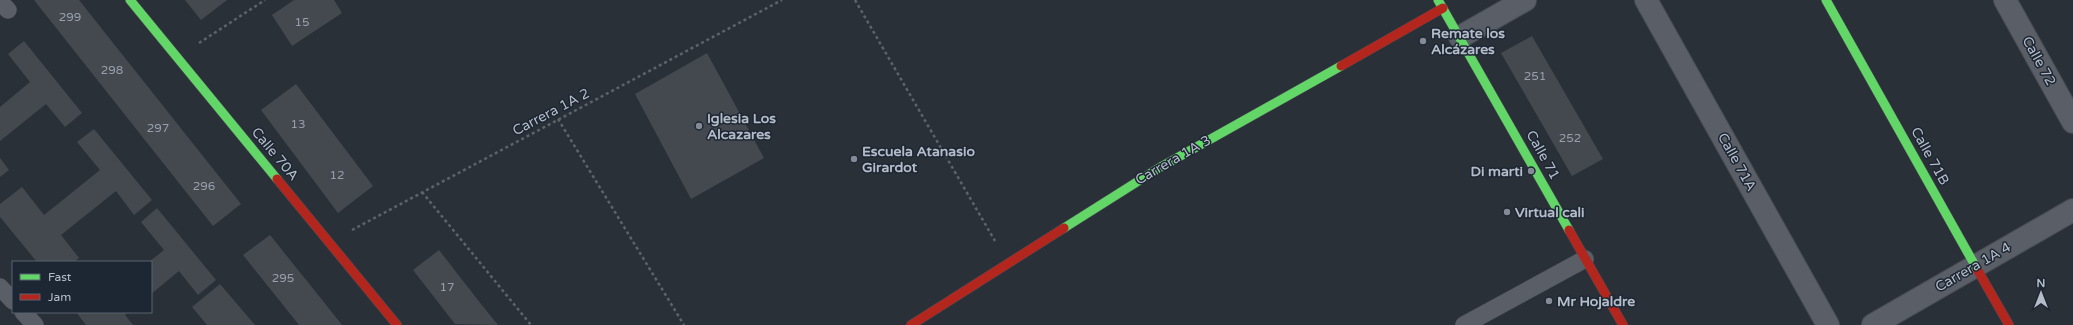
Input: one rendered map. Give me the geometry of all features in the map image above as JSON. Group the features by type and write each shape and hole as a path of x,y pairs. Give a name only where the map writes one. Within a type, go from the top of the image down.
{"street":[{"name":"Calle 70A","path":"130,0 397,325"},
{"path":"1460,37 1525,0"},
{"name":"Calle 71A","path":"1646,0 1828,325"},
{"name":"Calle 71B","path":"1826,0 2009,325"},
{"name":"Calle 72","path":"2004,0 2073,122"},
{"name":"Carrera 1A 3","path":"911,325 1158,168 1440,4"},
{"name":"Calle 71","path":"1440,4 1623,325"},
{"name":"Carrera 1A 4","path":"1873,325 2073,210"}],"lane":[{"path":"1464,325 1585,259"},
{"path":"0,287 12,300"},
{"path":"24,313 35,325"}],"path":[{"path":"177,58 265,0"},
{"name":"Carrera 1A 2","path":"329,242 782,0"},
{"path":"855,0 1008,263"},
{"path":"558,120 684,325"},
{"path":"422,192 531,325"}],"building":[{"path":"34,0 79,0 241,204 213,226"},
{"path":"185,0 227,0 201,20"},
{"path":"294,0 334,0 342,13 292,46 272,15"},
{"path":"1532,36 1603,159 1572,176 1501,53"},
{"path":"24,41 82,113 65,127 46,104 0,141 0,107 30,82 8,54"},
{"name":"Iglesia Los Alcazares","path":"707,53 764,158 691,199 635,94"},
{"path":"296,84 373,186 338,213 261,110"},
{"path":"94,129 152,200 134,215 116,191 61,235 79,258 75,261 36,261 0,217 0,204 22,187 44,215 100,170 77,142"},
{"path":"0,158 9,170 0,177"},
{"path":"157,208 216,280 198,295 179,271 152,293 152,261 150,261 164,250 141,222"},
{"path":"270,235 342,325 299,325 243,255"},
{"path":"439,250 498,325 455,324 413,270"},
{"path":"220,284 255,325 207,325 192,307"},
{"path":"77,313 127,313 125,315 133,325 86,325"}],"traffic: fast":[{"path":"130,0 277,179"},
{"path":"1438,0 1569,230"},
{"path":"1826,0 1977,269"},
{"path":"1064,228 1159,168 1341,66"}],"traffic: jam":[{"path":"1341,66 1443,8"},
{"path":"277,179 397,325"},
{"path":"911,325 1064,228"},
{"path":"1569,230 1623,325"},
{"path":"1977,269 2009,325"}],"place":[{"name":"Remate los Alcázares","path":"1423,41"},
{"name":"Iglesia Los Alcazares","path":"699,126"},
{"name":"Escuela Atanasio Girardot","path":"854,159"},
{"name":"Di marti","path":"1531,171"},
{"name":"Virtual cali","path":"1507,212"},
{"name":"Mr Hojaldre","path":"1549,301"}]}
